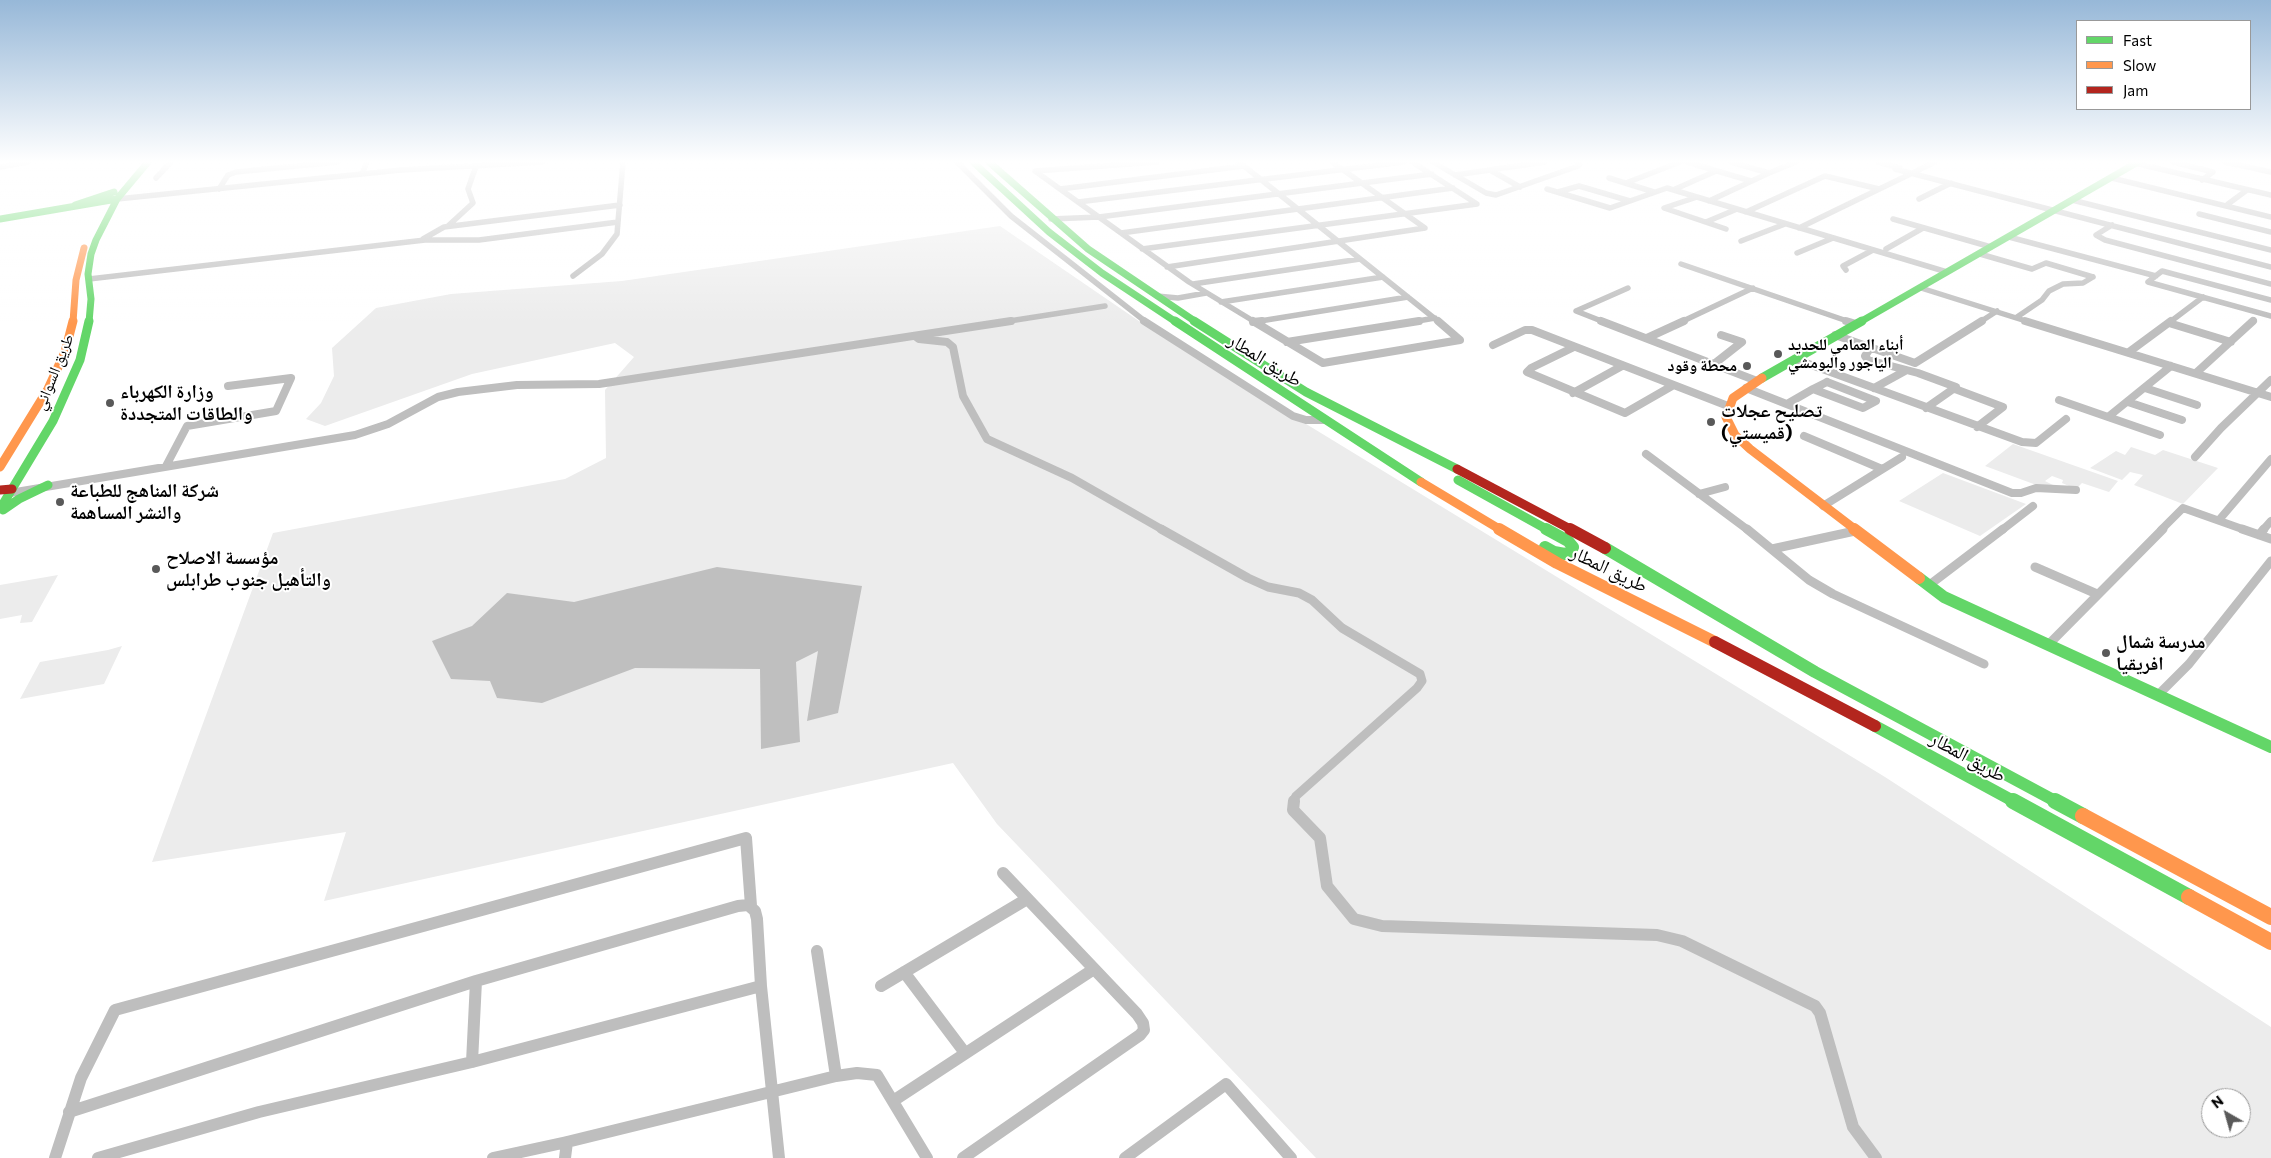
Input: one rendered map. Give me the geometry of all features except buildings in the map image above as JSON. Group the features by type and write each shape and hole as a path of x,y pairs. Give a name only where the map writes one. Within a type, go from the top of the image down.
{"main road":[{"path":"0,219 16,216"},
{"name":"طريق السواني","path":"0,467 48,390 65,352 76,301 80,260 102,216"},
{"name":"طريق السواني","path":"0,510 6,492 25,468 52,420 80,360 89,324 91,299 89,279 90,258 104,216"},
{"name":"طريق المطار","path":"1031,216 1078,256 1158,312 1402,471 1513,539 1796,683 2271,942"},
{"name":"طريق المطار","path":"1049,216 1088,249 1286,379 1368,425 1524,503 1648,572 1815,672 2271,917"},
{"path":"2044,216 1746,388 1733,398 1725,414 1726,420 1739,439 1822,506 1952,602 2049,644 2271,747"},
{"path":"1286,379 1361,427 1572,544 1573,550 1565,554 1550,550 1294,399"},
{"path":"25,468 27,478 44,486"},
{"path":"0,510 44,486"}],"street":[{"path":"448,226 459,216"},
{"path":"421,240 438,229 448,226 530,216"},
{"path":"573,276 596,260 612,244 617,234 619,216"},
{"path":"1011,216 1150,325 1293,416 1306,420 1324,420"},
{"path":"1052,219 1106,216"},
{"path":"1121,233 1245,216"},
{"path":"1099,217 1166,267 1204,292 1322,362 1328,364 1460,340 1306,216"},
{"path":"1142,249 1390,216"},
{"path":"1166,267 1426,228 1409,216"},
{"path":"1688,216 1726,229"},
{"path":"1706,222 1720,216"},
{"path":"1759,216 1947,272"},
{"path":"1799,228 1824,216"},
{"path":"2077,216 2271,267"},
{"path":"2133,220 2139,216"},
{"path":"2139,216 2271,250"},
{"path":"2207,216 2271,232"},
{"path":"1893,219 1991,247"},
{"path":"89,279 421,240 479,240 618,222"},
{"path":"1741,241 1785,224"},
{"path":"2120,228 2126,224"},
{"path":"2112,225 2096,235 2105,240 2271,284"},
{"path":"1886,249 1924,228"},
{"path":"2188,245 2205,233"},
{"path":"2009,237 2156,276"},
{"path":"1797,253 1833,238"},
{"path":"1846,270 1843,266 1873,250"},
{"path":"1980,254 2032,269 2046,263 2093,277 2083,283 2063,284 2049,291 2042,300 2017,317"},
{"path":"1193,284 1360,259"},
{"path":"1681,264 1856,324"},
{"path":"2271,300 2162,271 2148,282 2271,316"},
{"path":"1221,302 1384,277"},
{"path":"1628,288 1576,312 1757,381"},
{"path":"1647,338 1753,288"},
{"path":"1921,288 2271,396"},
{"path":"1176,308 1182,301 1204,292"},
{"path":"1157,296 1214,298"},
{"path":"1253,322 1408,297"},
{"path":"2129,352 2203,297"},
{"path":"2244,308 2258,297"},
{"path":"6,492 367,432 388,424 438,397 458,392 528,385 600,384 1105,306"},
{"path":"1915,363 1997,311"},
{"path":"1287,342 1435,318"},
{"path":"2196,373 2254,320"},
{"path":"2169,323 2231,342"},
{"path":"1493,345 1528,329 1728,406"},
{"path":"1714,364 1742,342 1721,335"},
{"path":"1835,335 1915,363 1920,367 1874,388"},
{"path":"915,336 919,339 947,342 953,347 963,396 984,436 988,439 1072,478 1248,578 1268,586 1299,593 1312,600 1342,628 1420,674 1422,681 1416,688 1296,796 1293,803 1293,810 1296,814 1320,838 1327,886 1354,919 1382,926 1657,935 1682,941 1712,954 1814,1006 1820,1013 1853,1127 1876,1158"},
{"path":"1574,347 1527,371 1573,393 1627,413 1672,386"},
{"path":"1870,347 1866,353 1866,358 1955,387 1955,389 2002,407 1977,427"},
{"path":"1795,360 2022,442 2036,443 2066,419"},
{"path":"1573,393 1622,366"},
{"path":"2108,417 2172,366"},
{"path":"166,466 187,426 276,410 280,408 291,378 228,386"},
{"path":"2195,457 2239,410 2271,380"},
{"path":"1787,404 1813,389 1827,382 1876,401 1863,408 1813,389"},
{"path":"1746,388 2012,493 2021,493 2036,488 2076,490"},
{"path":"2145,388 2197,405"},
{"path":"1926,408 1955,389"},
{"path":"1838,399 1851,390"},
{"path":"2059,400 2160,435"},
{"path":"2128,402 2182,420"},
{"path":"1804,436 1882,469"},
{"path":"1646,454 1772,548 1797,572 1833,594 1984,664"},
{"path":"1822,506 1902,457"},
{"path":"2219,520 2271,459"},
{"path":"1699,494 1725,486"},
{"path":"1928,586 2033,506"},
{"path":"2049,644 2182,508 2188,508 2271,539"},
{"path":"2259,535 2271,521"},
{"path":"1772,548 1855,530"},
{"path":"2158,695 2189,664 2271,561"},
{"path":"2035,567 2097,594"},
{"path":"55,1158 81,1078 115,1010 746,838 751,906 757,919 761,986 779,1158"},
{"path":"963,1158 1140,1035 1144,1030 1137,1014 1003,874"},
{"path":"881,986 1027,899"},
{"path":"69,1112 476,981 738,906 751,906"},
{"path":"817,951 836,1076"},
{"path":"893,1101 1094,969"},
{"path":"904,972 965,1052"},
{"path":"472,1062 476,981"},
{"path":"98,1158 259,1112 472,1062 761,986"},
{"path":"493,1158 836,1076 858,1073 877,1074 927,1158"},
{"path":"1125,1158 1226,1084 1290,1158"},
{"path":"565,1158 566,1142"}],"shaded area":[{"path":"1000,226 1152,330 1885,777 2271,1027 2271,1158 1316,1158 997,824 953,763 324,901 346,832 152,862 273,533 565,479 606,458 605,390 634,357 615,343 472,374 325,426 306,419 321,403 334,376 332,348 376,308 451,294 622,281"},
{"path":"2013,444 2118,481 2109,492 2082,483 2076,489 2062,483 2063,480 2052,476 2045,481 2053,485 2039,486 1985,466"},
{"path":"2131,447 2155,455 2163,450 2218,468 2183,504 2134,485 2143,475 2130,472 2122,480 2090,468 2116,451 2125,455"},
{"path":"1943,473 2026,504 1980,536 1899,501"},
{"path":"717,567 862,586 838,713 807,721 818,651 796,662 800,742 761,749 760,669 635,668 542,703 497,698 490,681 451,679 432,641 472,626 507,593 574,602"},
{"path":"58,575 32,622 20,623 22,615 0,619 0,585"},
{"path":"122,646 104,684 20,699 40,662"}],"traffic: fast":[{"path":"0,219 17,216"},
{"path":"0,509 53,421 80,360 89,324 91,299 88,274 91,254 108,216"},
{"path":"1032,216 1102,273 1421,482"},
{"path":"1050,216 1088,249 1236,349 1306,392 1457,469"},
{"path":"1762,378 2044,216"},
{"path":"1458,480 1568,541 1573,547 1570,553 1565,554 1554,552 1545,547"},
{"path":"3,510 19,499 48,485"},
{"path":"1605,548 1815,672 2083,816"},
{"path":"1919,578 1944,597 2271,747"},
{"path":"1875,726 2189,897"}],"traffic: slow":[{"path":"0,467 48,389 65,352 72,328 76,301 76,280 84,248"},
{"path":"1762,378 1733,398 1726,417 1735,435 1750,449 1919,578"},
{"path":"1421,482 1557,563 1715,642"},
{"path":"2083,816 2271,917"},
{"path":"2189,897 2271,942"}],"traffic: jam":[{"path":"1457,469 1524,503 1605,548"},
{"path":"0,490 12,489"},
{"path":"1715,642 1875,726"}],"place":[{"name":"أبناء العمامي للحديد الياجور والبومشي","path":"1778,354"},
{"name":"محطة وقود","path":"1747,366"},
{"name":"وزارة الكهرباء والطاقات المتجددة","path":"110,403"},
{"name":"تصليح عجلات (قميستي)","path":"1711,422"},
{"name":"شركة المناهج للطباعة والنشر المساهمة","path":"60,502"},
{"name":"مؤسسة الاصلاح والتأهيل جنوب طرابلس","path":"156,569"},
{"name":"مدرسة شمال افريقيا","path":"2106,653"}]}
